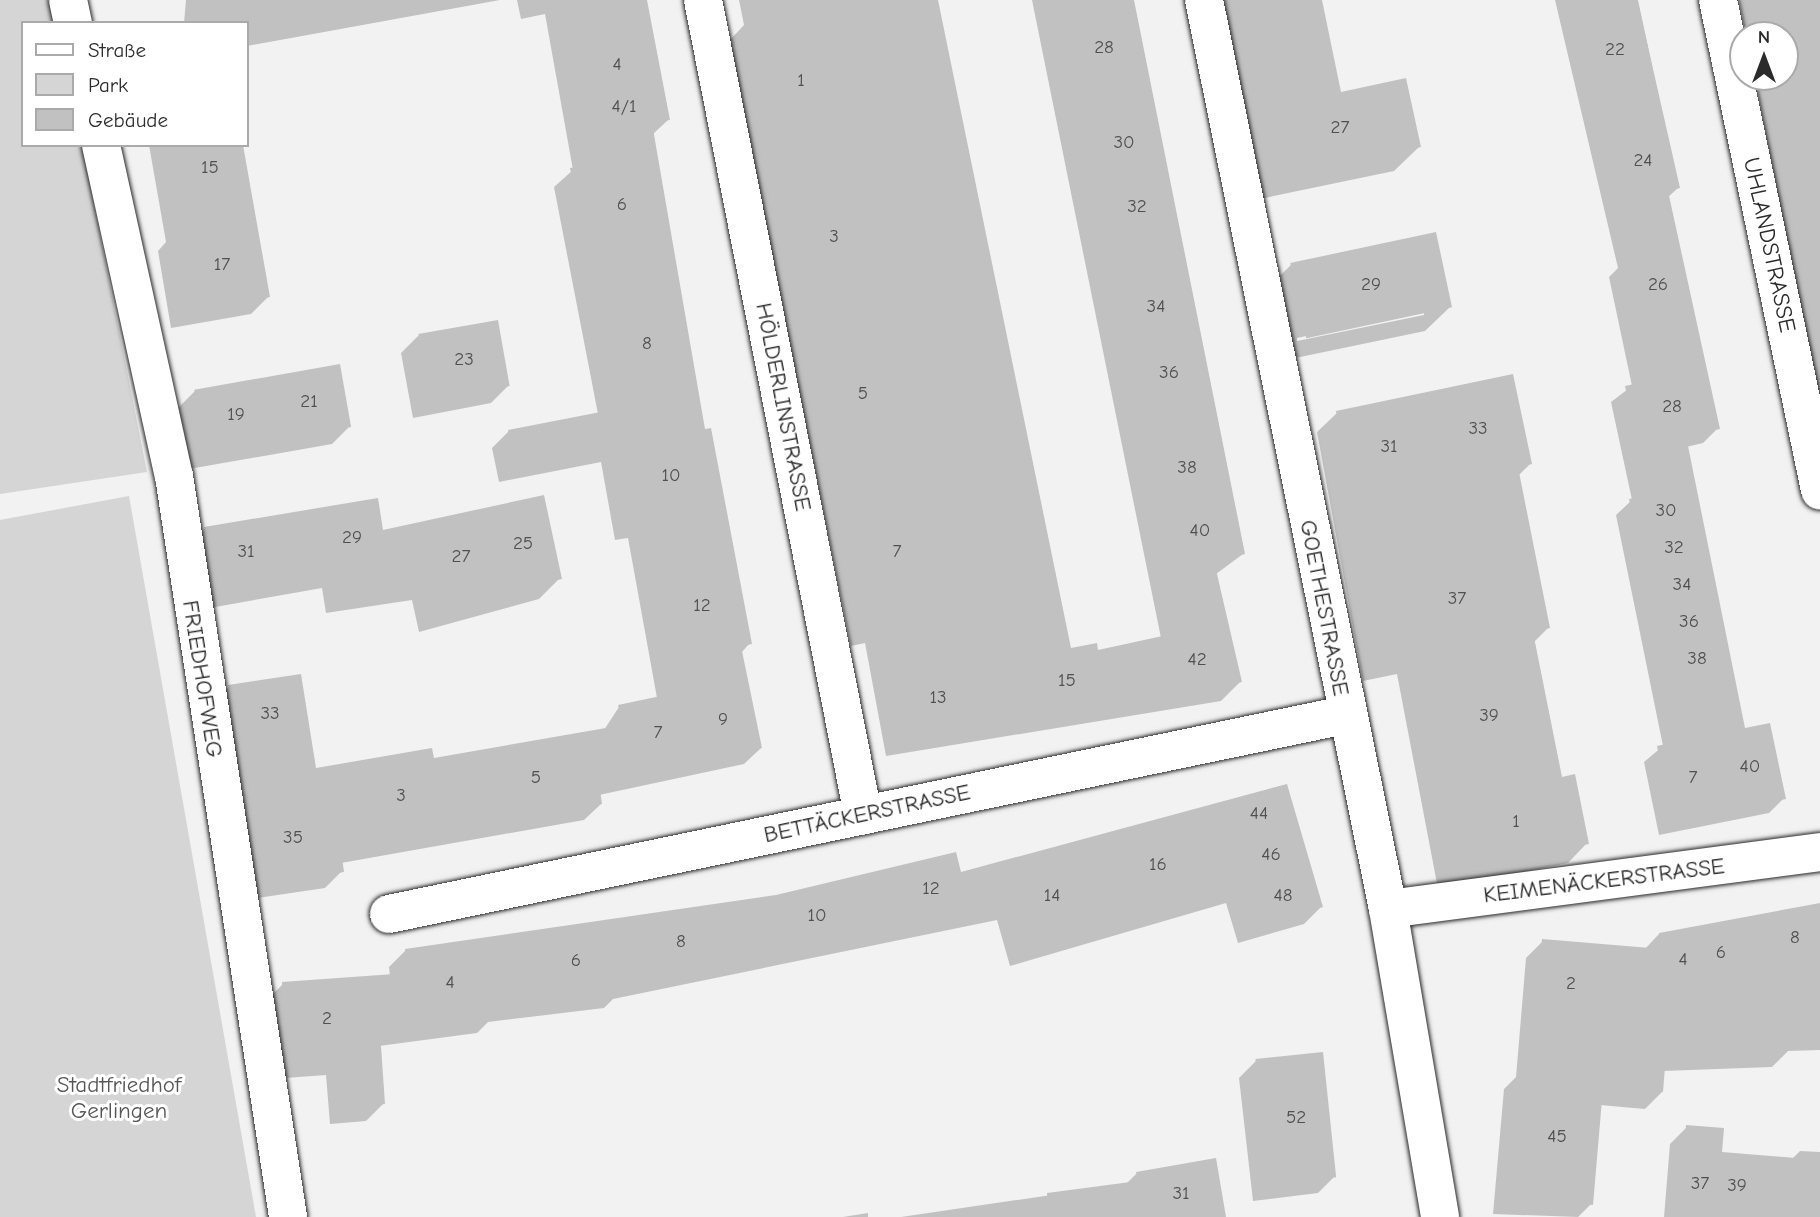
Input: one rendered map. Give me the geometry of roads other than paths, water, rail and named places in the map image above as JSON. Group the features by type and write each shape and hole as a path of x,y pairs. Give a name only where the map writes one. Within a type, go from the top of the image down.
{"street":[{"path":"68,0 73,21"},
{"name":"HÖLDERLINSTRASSE","path":"704,0 863,815"},
{"name":"GOETHESTRASSE","path":"1203,0 1345,715 1388,909 1440,1217"},
{"name":"UHLANDSTRASSE","path":"1718,0 1820,490"},
{"name":"FRIEDHOFWEG","path":"100,147 174,476 288,1217"},
{"name":"BETTÄCKERSTRASSE","path":"389,914 1345,715"},
{"name":"KEIMENÄCKERSTRASSE","path":"1388,909 1820,852"}],"park label":[{"name":"Stadtfriedhof Gerlingen","path":"119,1098"}]}
